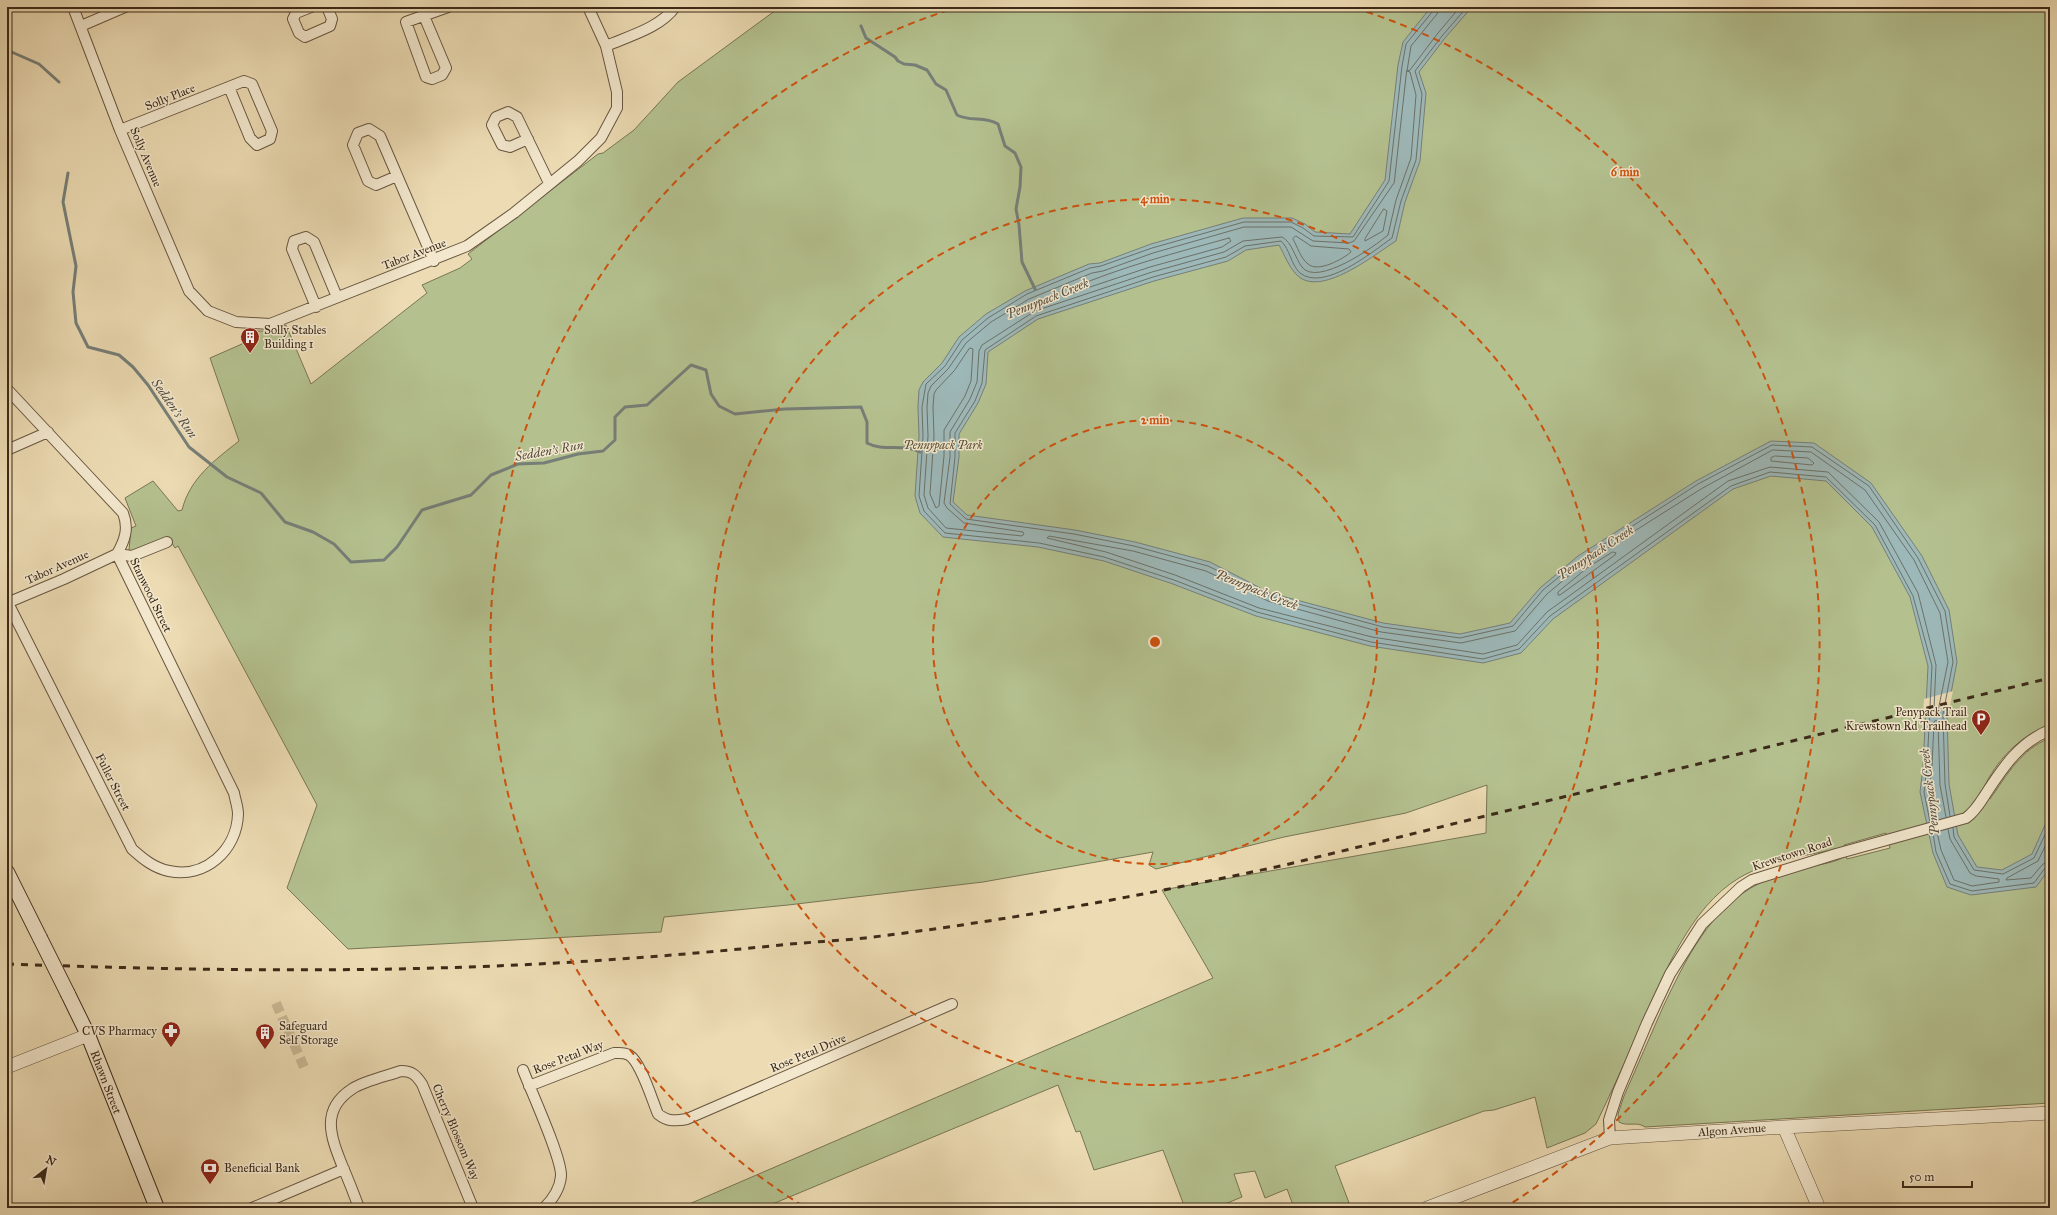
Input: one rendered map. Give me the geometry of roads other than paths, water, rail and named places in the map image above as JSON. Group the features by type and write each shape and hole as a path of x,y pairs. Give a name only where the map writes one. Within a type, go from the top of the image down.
{"main road":[{"name":"Rhawn Street","path":"7,872 88,1035 156,1208"}],"street":[{"name":"Solly Avenue","path":"73,7 120,130 189,291 207,310"},
{"path":"80,26 125,7"},
{"path":"311,7 296,13 293,19 299,32 305,37 330,26 332,19 328,7"},
{"path":"424,16 446,68 442,75 432,79 426,77 406,22 448,7"},
{"name":"Tabor Avenue","path":"207,310 236,322 270,324 434,261 467,246 514,213 549,183 578,161 601,138 617,108 617,92 606,46 588,7"},
{"path":"606,46 655,25 670,15 675,7"},
{"name":"Solly Place","path":"120,130 244,81 252,84 272,131 270,139 257,144 250,138 229,87"},
{"path":"398,176 376,184 368,181 353,145 358,133 369,129 380,136 398,176 434,261"},
{"path":"528,139 549,183"},
{"path":"316,307 292,249 294,241 306,237 314,242 337,298"},
{"name":"Stanwood Street","path":"7,389 123,513 127,529 123,543 117,554 234,793 238,813 237,821"},
{"path":"7,450 48,432"},
{"path":"117,554 132,556 167,542"},
{"name":"Tabor Avenue","path":"7,603 64,579 117,554"},
{"name":"Fuller Street","path":"7,603 132,849 152,865 169,871 188,872 218,859 229,846 236,832 237,821"},
{"name":"Krewstown Road","path":"1610,1138 1609,1120 1647,1023 1670,974 1702,924 1740,887 1752,880 1872,844 1961,821 1971,814 1978,806 2012,756 2034,738 2050,730"},
{"name":"Rose Petal Drive","path":"673,1122 687,1119 952,1004"},
{"path":"7,1067 88,1035"},
{"name":"Rose Petal Way","path":"529,1086 614,1053 622,1052 630,1055 637,1064 658,1114 664,1119 673,1122"},
{"path":"523,1070 557,1158 561,1175 556,1192 547,1204"},
{"name":"Cherry Blossom Way","path":"344,1169 330,1132 333,1112 339,1100 352,1088 401,1071 408,1071 416,1075 422,1084 473,1208"},
{"name":"Algon Avenue","path":"1427,1208 1610,1138 2050,1113"},
{"path":"1784,1127 1819,1208"},
{"path":"252,1208 344,1169 359,1208"}],"water":[{"name":"Pennypack Creek","path":"1431,7 1472,7 1445,38 1419,72 1426,93 1420,161 1405,202 1396,241 1347,272 1318,282 1306,281 1296,274 1279,245 1246,250 1228,261 1154,281 1038,319 988,352 986,384 978,403 959,434 959,457 953,502 967,515 1075,530 1135,542 1210,562 1270,593 1383,623 1460,634 1510,623 1540,588 1578,556 1696,481 1771,441 1814,443 1871,483 1922,556 1949,610 1957,662 1947,714 1949,784 1958,835 1977,867 2002,870 2032,854 2050,814 2050,868 2036,887 1971,895 1947,887 1933,853 1920,792 1923,767 1928,666 1910,597 1872,527 1826,481 1771,476 1733,489 1553,619 1521,653 1483,663 1370,646 1256,616 1173,584 1104,561 1038,547 943,537 920,513 915,496 919,436 919,390 923,382 942,363 959,337 986,314 1025,291 1089,264 1100,263 1151,244 1243,218 1292,218 1305,224 1315,232 1350,234 1385,180 1398,65 1403,42"}],"waterway":[{"name":"Pennypack Creek","path":"861,26 866,38 895,57 898,61 904,64 915,65 927,70 936,84 946,90 957,115 967,118 988,120 998,124 1005,146 1015,153 1021,167 1020,187 1016,209 1022,262 1035,289"},
{"name":"Sedden's Run","path":"7,50 39,64 59,82"},
{"name":"Sedden's Run","path":"68,173 63,202 76,266 73,292 76,323 88,347 119,355 133,367 148,385 189,447 227,477 261,493 285,522 313,532 334,544 351,562 384,560 397,547 422,510 471,495 491,475 518,464 544,463 578,454 603,451 615,440 615,417 625,407 647,405 691,365 706,370 711,394 719,406 735,414 785,409 861,407 867,422 867,443 873,446 907,448 920,452"}],"tunnel":[{"path":"276,1003 304,1067"}],"railway":[{"path":"7,964 262,970 453,968 649,957 854,939 971,924 1181,887 1285,865 2050,678"}],"place":[{"name":"Solly Stables Building 1","path":"250,354"},
{"name":"Penypack Trail Krewstown Rd Trailhead","path":"1981,736"},
{"name":"CVS Pharmacy","path":"171,1048"},
{"name":"Safeguard Self Storage","path":"265,1050"},
{"name":"Beneficial Bank","path":"210,1185"}],"park label":[{"name":"Pennypack Park","path":"943,445"}]}
